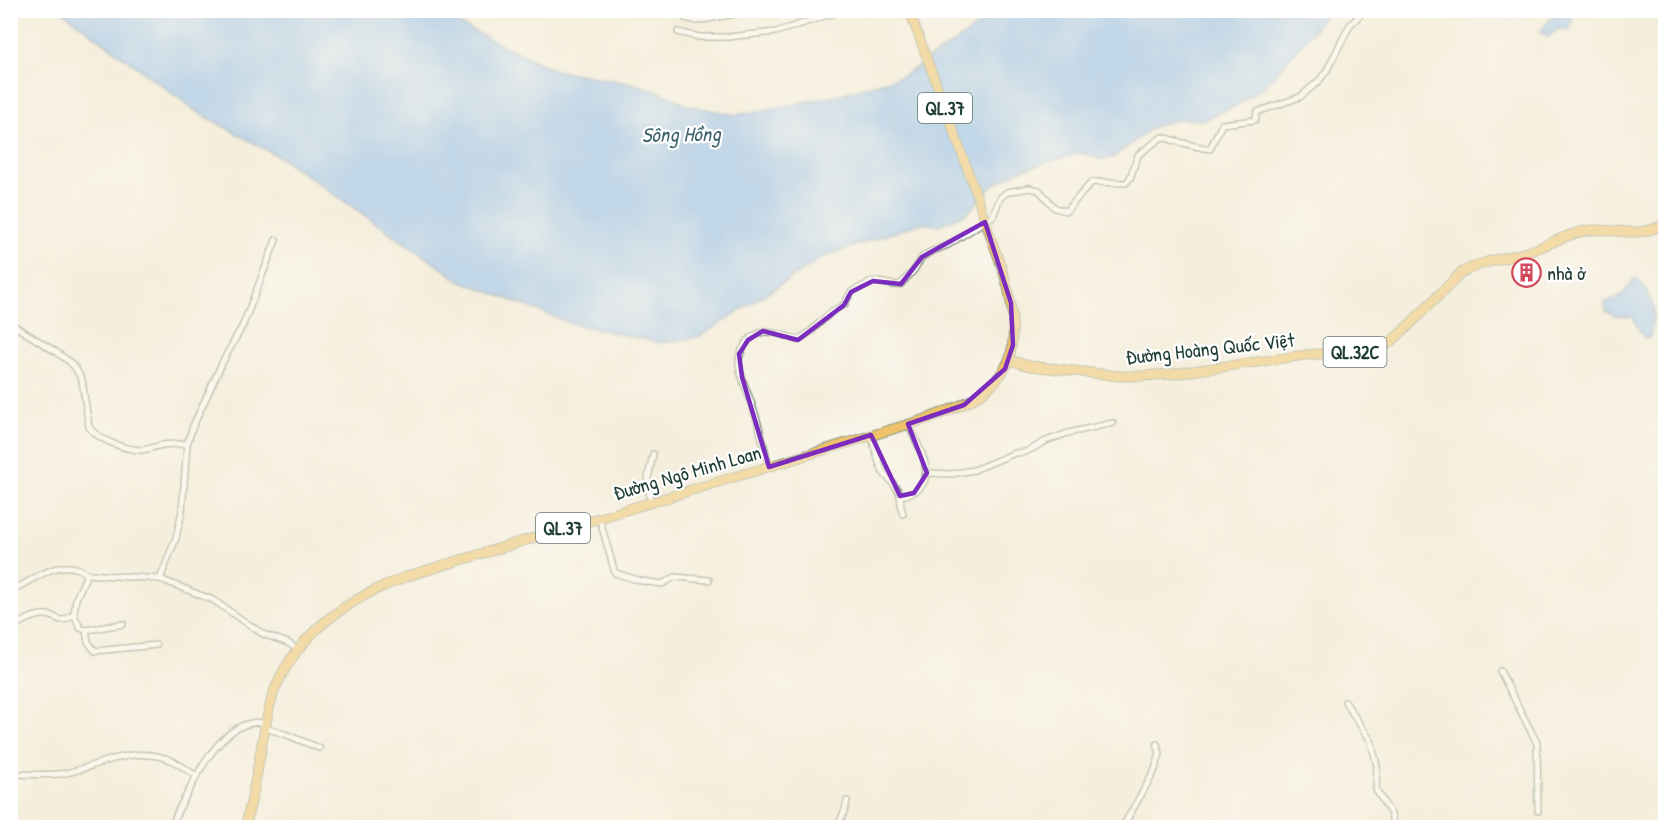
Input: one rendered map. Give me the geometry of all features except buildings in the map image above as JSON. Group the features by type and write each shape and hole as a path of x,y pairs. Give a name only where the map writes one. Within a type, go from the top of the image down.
{"highway":[{"name":"Đường Hoàng Quốc Việt","path":"1009,360 1030,366 1119,376 1141,376 1171,374 1305,355 1380,349 1393,340 1461,273 1471,267 1528,252 1591,230 1639,232 1665,224"},
{"name":"Đường Ngô Minh Loan","path":"245,828 265,726 282,674 298,650 330,618 349,604 408,576 650,501 769,467 964,405 998,379 1009,360"}],"main road":[{"name":"Đường Ngô Minh Loan","path":"909,10 980,206 1011,303 1014,329 1009,360"}],"street":[{"path":"674,10 685,18 697,21 730,13 758,10"},
{"path":"678,32 699,37 727,37 776,32 844,10"},
{"path":"769,467 739,364 740,354 748,340 763,331 798,340 832,311 844,305 851,292 873,281 901,284 922,257 948,245 993,216 1000,198 1007,192 1029,188 1039,190 1055,208 1066,211 1092,182 1126,183 1138,155 1162,137 1210,149 1222,124 1255,120 1257,112 1300,97 1319,81 1350,25 1365,10"},
{"path":"160,579 176,538 182,511 187,444 193,426 223,361 243,325 276,240"},
{"path":"10,323 56,352 76,369 82,380 87,422 96,434 124,447 141,450 164,445 187,444"},
{"path":"927,473 950,474 974,470 1015,453 1026,452 1068,432 1113,423"},
{"path":"900,496 914,493 923,484 927,473 919,446 908,424"},
{"path":"871,435 880,465 900,496 900,507 903,514"},
{"path":"650,501 648,478 653,454"},
{"path":"599,517 615,573 641,581 662,584 675,577 709,580"},
{"path":"10,592 62,566 80,568 87,574 160,579 213,600 263,634 298,650"},
{"path":"87,574 76,599 74,614 80,627 86,630 123,624"},
{"path":"10,627 31,618 47,615 58,620 66,620 74,614"},
{"path":"86,630 88,642 95,651 156,645"},
{"path":"1500,670 1537,743 1538,811"},
{"path":"1345,702 1371,741 1377,765 1376,790 1391,814 1394,828"},
{"path":"172,828 180,804 208,756 218,745 242,727 252,723 265,726 319,748"},
{"path":"1122,828 1154,772 1160,754 1156,744"},
{"path":"10,774 64,773 130,754 162,757 176,762 196,776"},
{"path":"837,828 847,801"}],"highlighted area":[{"path":"985,222 1011,303 1013,345 1005,369 964,405 908,424 927,473 914,493 900,496 871,435 769,467 742,377 739,354 748,340 763,331 798,340 844,305 851,292 873,281 901,284 922,257"}],"water":[{"path":"1557,10 1574,11 1570,30 1558,29 1548,37 1540,32"},
{"name":"Sông Hồng","path":"62,11 432,11 554,70 635,84 668,95 687,105 736,115 831,97 903,76 997,11 1327,11 1317,26 1265,86 1235,106 1203,120 1178,119 1153,127 1114,157 1103,160 1081,153 1020,170 993,185 967,213 939,225 921,223 823,257 699,337 661,343 570,323 459,280 281,158 196,111"},
{"path":"1635,278 1645,288 1654,308 1650,338 1644,338 1632,317 1615,316 1606,311 1605,302 1622,296"}],"place":[{"name":"nhà ở","path":"1526,272"}]}
